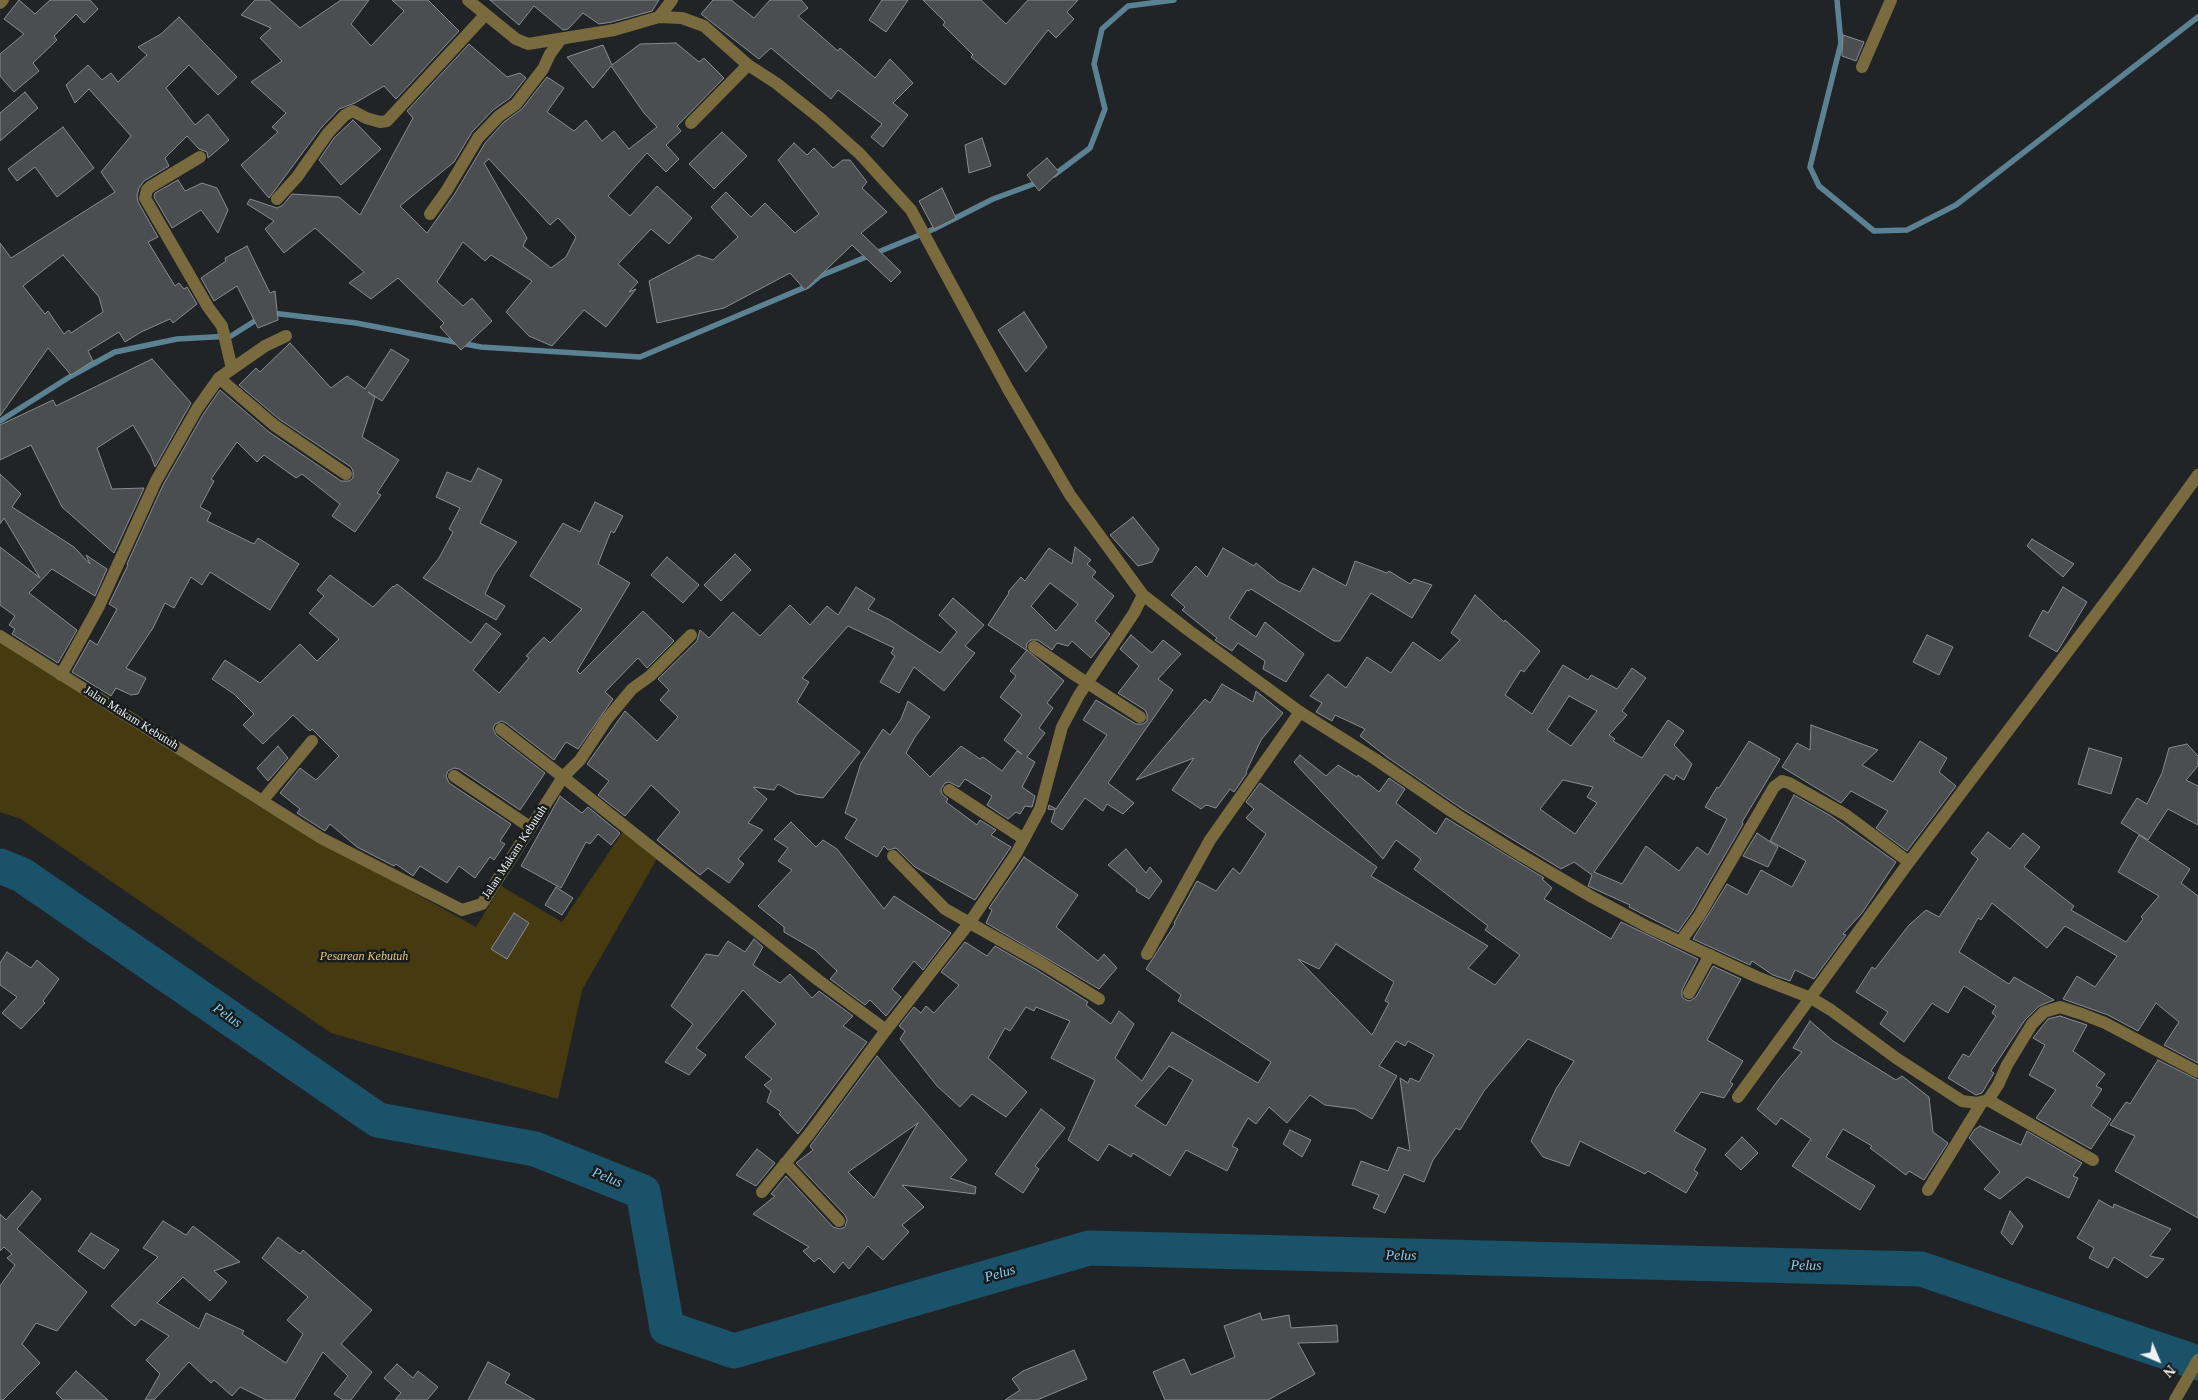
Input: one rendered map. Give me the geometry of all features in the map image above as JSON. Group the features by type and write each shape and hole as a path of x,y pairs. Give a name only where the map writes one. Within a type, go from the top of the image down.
{"street":[{"path":"0,3 3,0"},
{"path":"468,0 516,39 528,44 614,30 659,17 682,18 704,26 748,65 776,82 822,119 860,154 911,210 1008,389 1070,495 1143,595 1300,712 1514,851 1592,897 1680,942 1811,998 1962,1102 1985,1101 2093,1160"},
{"path":"659,17 672,0"},
{"path":"1862,67 1891,0"},
{"path":"277,199 297,177 328,133 345,115 353,111 366,118 380,122 387,121 485,15"},
{"path":"430,214 448,190 478,138 499,116 516,104 543,70 550,54 561,39"},
{"path":"692,123 748,65"},
{"path":"200,157 147,190 146,198 208,307 222,326 232,369"},
{"path":"61,675 99,606 156,481 197,409 220,378 265,346 286,336"},
{"path":"220,378 274,425 346,474"},
{"path":"1738,1097 1909,862 2127,574 2198,475"},
{"path":"762,1192 842,1092 886,1030 970,922 1024,839 1040,809 1062,727 1087,682 1134,613 1143,595"},
{"name":"Jalan Makam Kebutuh","path":"0,636 264,800 321,838 462,910 482,904 563,777 580,760 607,719 632,689 650,676 691,635"},
{"path":"1034,646 1140,717"},
{"path":"1148,954 1210,840 1300,712"},
{"path":"501,729 818,980 886,1030"},
{"path":"264,800 312,741"},
{"path":"454,776 530,826"},
{"path":"1680,942 1699,916 1774,787 1782,781 1789,782 1846,815 1909,862"},
{"path":"949,790 1024,839"},
{"path":"893,856 945,909 1099,999"},
{"path":"1689,993 1710,955"},
{"path":"1928,1190 1985,1101 1998,1086 2007,1065 2032,1024 2044,1012 2060,1007 2082,1014 2105,1023 2141,1044 2198,1072"},
{"path":"785,1163 839,1221"},
{"path":"2175,1400 2198,1360"}],"green space":[{"name":"Pesarean Kebutuh","path":"0,642 260,807 476,927 501,886 562,922 624,830 658,857 582,990 558,1099 331,1033 21,819 0,812"}],"building":[{"path":"19,0 35,14 50,0 90,0 98,9 84,23 76,14 54,36 57,40 33,63 39,71 14,92 0,76 0,54 24,34 4,19"},
{"path":"255,0 269,0 300,28 341,0 369,0 351,24 371,46 404,11 392,0 428,0 459,31 396,99 384,86 355,103 339,109 321,128 269,198 241,165 278,132 272,127 286,113 251,82 282,61 260,38 271,28 241,15"},
{"path":"490,0 659,0 652,11 612,22 599,24 583,13 568,29 563,30 534,6 519,25"},
{"path":"713,0 731,0 754,18 770,0 801,0 808,8 798,16 838,51 840,48 875,78 890,59 913,83 893,103 908,115 883,147 871,137 882,124 838,90 831,99 771,48 759,59 701,14"},
{"path":"882,0 908,0 886,32 869,20"},
{"path":"923,0 981,0 1006,24 1028,0 1078,0 1067,12 1074,19 1056,38 1048,30 1005,85 971,57 973,55 943,25 945,22"},
{"path":"179,17 237,77 218,95 189,65 166,88 195,125 208,114 229,140 208,158 207,152 199,149 187,136 165,158 169,166 144,181 139,188 137,196 138,202 158,237 148,242 175,286 179,283 184,289 187,287 197,304 173,323 170,319 141,332 125,342 119,332 88,351 93,361 71,375 48,348 0,416 0,243 11,258 115,192 101,172 131,136 89,89 75,103 66,85 88,65 102,80 111,73 118,82 147,55 138,47 161,34","holes":["63,255 99,297 103,312 71,333 69,330 64,334 48,311 45,314 23,286"]},
{"path":"1843,35 1864,42 1856,61 1842,56"},
{"path":"676,43 699,62 704,58 724,78 677,126 681,131 666,145 679,159 666,172 647,153 608,196 630,216 657,186 692,218 669,244 651,229 618,264 638,282 629,292 636,289 606,327 584,310 552,346 529,336 506,312 532,281 491,255 485,261 463,242 437,282 463,306 472,298 492,321 461,350 440,327 444,323 398,278 371,299 349,283 364,272 315,228 284,253 265,229 274,221 247,204 250,199 277,208 283,205 292,194 339,197 360,215 413,118 407,111 469,44 507,77 520,73 526,78 510,98 493,110 472,132 454,162 400,206 427,233 454,195 485,143 504,122 522,109 547,77 564,88 547,112 574,131 586,120 602,141 614,131 629,149 657,127 644,113 611,66 593,88 567,57 603,45 612,65 640,44","holes":["489,159 550,225 558,218 576,237 566,257 551,268 523,246 527,238 484,163"]},
{"path":"25,92 38,108 0,141 0,113"},
{"path":"353,120 381,149 341,185 319,160 334,138"},
{"path":"63,127 94,168 57,197 35,167 17,181 8,169"},
{"path":"722,132 747,156 714,189 689,164"},
{"path":"982,138 991,166 969,173 965,145"},
{"path":"794,143 807,155 814,148 833,168 843,160 850,160 867,182 862,188 887,212 861,233 901,272 891,282 852,245 805,290 790,273 724,308 657,323 649,281 698,255 713,260 738,237 711,207 726,192 751,217 765,203 795,233 819,214 778,160"},
{"path":"1047,158 1059,172 1039,191 1027,175"},
{"path":"178,180 185,191 202,183 217,188 228,210 218,233 201,210 172,228 154,197 155,193"},
{"path":"942,188 956,218 934,229 919,201"},
{"path":"247,246 270,293 275,291 278,320 258,328 237,286 214,301 201,278 226,261 225,258"},
{"path":"1024,312 1047,347 1026,372 998,330"},
{"path":"290,343 331,388 347,376 365,389 391,349 409,360 382,401 368,392 375,397 362,437 399,460 377,493 381,495 355,532 332,516 340,504 302,474 296,478 264,455 257,462 237,442 211,479 214,481 200,507 211,513 207,521 254,544 258,538 299,564 270,610 210,572 202,585 191,577 174,608 165,603 153,628 126,668 146,678 138,694 131,695 116,688 111,696 72,672 90,640 97,645 117,609 109,604 163,485 204,413 220,390 269,432 341,481 349,481 353,478 351,467 279,419 239,385 256,368 260,372"},
{"path":"152,359 191,403 155,467 151,456 133,425 97,448 112,489 144,488 114,553 62,507 31,445 0,460 0,425 53,400 56,406"},
{"path":"478,468 502,480 480,523 517,542 494,575 485,594 505,606 496,620 423,578 439,558 453,532 449,529 460,508 436,497 447,472 471,482"},
{"path":"0,474 21,494 12,507 74,547 90,564 86,555 107,569 95,596 52,569 29,593 77,630 58,663 12,634 15,629 9,625 15,616 0,605 0,547 40,578 4,518 0,524"},
{"path":"595,502 623,516 614,533 611,531 598,564 630,583 577,671 580,674 643,611 674,641 647,668 638,658 605,692 613,699 578,749 566,742 554,760 506,723 502,721 495,724 493,728 496,735 545,773 520,810 459,769 454,768 448,771 446,776 449,783 511,824 500,841 505,844 494,860 490,857 475,878 459,866 447,883 420,866 413,876 396,864 394,866 357,847 330,824 325,831 297,813 300,809 280,793 300,768 316,780 339,756 312,729 310,731 293,715 263,744 243,725 254,714 234,694 212,679 225,660 260,683 300,644 317,661 339,639 309,613 324,596 317,590 330,575 373,607 397,584 471,643 486,623 501,634 473,670 499,693 529,658 526,656 544,637 550,643 582,609 530,576 563,523 580,532"},
{"path":"1133,517 1159,549 1152,562 1138,566 1110,535"},
{"path":"2032,539 2074,564 2063,577 2027,546"},
{"path":"1075,547 1091,560 1087,564 1096,572 1092,577 1114,596 1095,621 1110,634 1091,658 1072,641 1068,646 1057,643 1052,650 1038,640 1031,640 1027,643 1026,650 988,625 1008,592 1021,577 1025,581 1049,548 1072,564","holes":["1050,583 1078,604 1056,631 1031,606"]},
{"path":"1223,548 1254,566 1256,563 1279,582 1300,592 1313,568 1346,586 1355,561 1387,573 1389,571 1410,584 1414,579 1432,585 1412,618 1371,593 1340,641 1334,641 1251,589 1247,590 1229,618 1256,637 1265,622 1304,654 1286,682 1263,669 1265,661 1238,643 1232,651 1215,640 1217,638 1182,610 1185,607 1171,595 1196,566 1207,577"},
{"path":"735,554 751,570 721,601 704,585"},
{"path":"667,557 699,585 683,603 651,575"},
{"path":"856,587 875,599 868,609 890,620 940,653 957,632 939,615 953,598 984,625 965,646 975,653 944,691 914,667 899,693 880,682 895,656 891,653 894,648 848,626 802,678 809,682 797,702 860,752 823,798 796,794 778,784 774,790 753,787 767,799 748,823 763,830 738,859 744,864 729,883 708,868 700,875 657,840 680,812 651,785 625,816 598,795 609,781 587,764 625,711 657,741 678,717 660,700 669,690 658,679 697,641 700,630 709,638 733,612 760,636 790,605 810,625 827,606 838,615"},
{"path":"2063,587 2087,602 2057,652 2029,636 2043,610 2048,613"},
{"path":"1475,595 1504,622 1505,620 1540,651 1524,672 1521,670 1505,695 1532,714 1563,665 1588,680 1591,675 1617,689 1632,668 1646,678 1622,711 1627,715 1609,735 1615,739 1613,741 1642,758 1668,720 1684,731 1674,745 1692,764 1684,780 1676,775 1674,780 1665,774 1594,872 1622,884 1646,846 1679,871 1697,847 1708,855 1727,819 1705,807 1749,741 1780,759 1742,822 1743,824 1692,912 1678,932 1629,907 1630,905 1588,886 1592,875 1574,862 1561,869 1461,808 1360,736 1365,729 1335,715 1332,721 1316,712 1322,703 1310,696 1328,674 1346,688 1367,657 1391,673 1413,642 1440,661 1460,640 1451,633","holes":["1569,696 1597,711 1571,746 1547,730","1563,780 1593,787 1587,797 1597,803 1575,834 1540,809"]},
{"path":"1131,635 1152,653 1163,640 1181,654 1158,679 1173,690 1108,783 1134,803 1123,814 1107,804 1103,811 1085,798 1062,830 1051,822 1055,810 1048,809 1049,805 1056,809 1107,735 1083,720 1096,700 1136,724 1143,724 1147,721 1145,710 1118,693 1139,666 1120,649"},
{"path":"1927,635 1953,647 1939,675 1913,662"},
{"path":"1027,650 1064,681 1047,703 1053,708 1039,728 1045,733 1027,757 1035,762 1022,787 1035,796 1032,807 1025,806 1020,814 1016,812 1008,819 987,805 992,796 965,779 959,787 949,782 945,783 941,789 942,794 948,799 946,802 977,825 980,820 996,830 991,835 1011,847 975,900 915,867 896,848 888,850 884,846 877,857 845,838 857,819 845,813 861,763 883,729 890,735 901,719 908,701 930,717 906,753 930,777 961,746 980,759 983,757 1002,771 1017,751 1022,754 1004,740 1022,715 1000,697 1016,676 1010,671"},
{"path":"1222,684 1253,702 1256,691 1283,713 1261,740 1247,773 1234,792 1230,789 1216,808 1206,805 1201,809 1172,790 1194,758 1136,780 1205,699 1210,703"},
{"path":"1811,725 1878,750 1862,765 1893,782 1920,741 1947,758 1939,772 1956,786 1907,851 1876,828 1888,811 1851,791 1841,803 1782,767 1797,743 1810,750"},
{"path":"2187,744 2198,756 2198,766 2186,780 2198,786 2198,825 2168,809 2148,840 2121,823 2137,798 2147,804 2162,773 2169,748"},
{"path":"278,746 288,758 268,781 257,768"},
{"path":"2089,748 2122,758 2111,794 2078,784"},
{"path":"1300,755 1326,776 1338,765 1357,777 1358,775 1379,792 1389,778 1405,789 1396,803 1436,834 1446,818 1544,878 1542,879 1552,888 1544,899 1611,939 1621,922 1698,959 1682,990 1682,997 1686,1000 1690,1001 1696,997 1713,966 1741,979 1707,1040 1743,1061 1730,1082 1733,1084 1724,1098 1701,1092 1674,1131 1706,1149 1694,1170 1698,1173 1686,1193 1648,1171 1645,1174 1580,1141 1569,1166 1543,1157 1531,1141 1556,1089 1574,1061 1528,1039 1484,1091 1460,1130 1456,1128 1433,1160 1424,1182 1404,1174 1385,1213 1373,1208 1379,1195 1352,1185 1361,1161 1388,1171 1398,1147 1410,1151 1400,1078 1408,1083 1410,1078 1419,1082 1434,1055 1408,1041 1405,1046 1396,1041 1379,1066 1397,1076 1372,1119 1355,1109 1325,1105 1310,1095 1287,1123 1269,1107 1256,1124 1248,1118 1232,1146 1238,1149 1227,1171 1186,1150 1170,1176 1133,1153 1131,1157 1109,1144 1098,1161 1068,1140 1095,1080 1051,1058 1070,1021 1036,1007 1034,1011 1026,1007 1010,1031 1005,1028 988,1058 1027,1092 1006,1117 972,1094 960,1107 937,1086 900,1039 905,1031 899,1026 914,1007 921,1013 926,1006 934,1013 959,985 941,972 965,942 987,956 995,946 1088,1002 1086,1005 1111,1024 1119,1011 1134,1024 1115,1058 1142,1081 1172,1032 1258,1083 1271,1062 1178,1001 1181,995 1146,969 1175,924 1197,881 1216,891 1233,868 1240,874 1266,834 1246,818 1254,809 1246,802 1260,783 1377,867 1371,876 1488,946 1468,968 1495,985 1520,955 1485,930 1488,926 1414,869 1421,859 1396,840 1383,859 1294,762","holes":["1336,944 1394,982 1385,1001 1389,1003 1372,1035 1298,959 1319,969","1169,1066 1193,1080 1166,1126 1135,1106"]},
{"path":"1794,795 1831,816 1896,862 1862,913 1843,934 1846,935 1814,979 1795,970 1790,981 1773,975 1752,961 1750,965 1693,939 1727,884 1747,895 1761,870 1792,887 1806,861 1770,841"},
{"path":"560,796 582,813 588,807 620,833 611,845 598,834 590,844 586,842 561,888 521,866"},
{"path":"791,822 816,847 823,840 837,849 884,909 894,896 951,933 923,970 914,961 892,989 901,997 886,1016 870,1000 865,1005 830,979 837,971 815,950 784,932 784,927 758,906 792,870 778,861 788,848 774,839"},
{"path":"1988,832 2010,849 2023,833 2040,847 2024,867 2074,906 2071,910 2126,942 2143,919 2141,917 2159,896 2118,872 2139,835 2190,869 2181,883 2198,896 2198,1063 2164,1045 2179,1022 2156,1003 2138,1031 2108,1015 2063,999 2077,976 2095,987 2117,956 2065,926 2047,948 1992,903 1981,920 1978,918 1959,952 2009,984 2014,977 2054,1000 2039,1006 2025,1020 1991,1071 1994,1073 1982,1093 1976,1095 1948,1078 1963,1054 1969,1057 1996,1016 1992,1013 1996,1006 1964,986 1948,1013 1932,1003 1904,1042 1880,1024 1888,1012 1856,992 1872,967 1875,969 1909,925 1926,910 1939,917 1978,859 1971,853"},
{"path":"1757,833 1778,847 1768,867 1743,856"},
{"path":"1126,849 1146,873 1150,867 1162,881 1149,899 1136,891 1137,889 1108,865"},
{"path":"1024,857 1078,895 1056,927 1098,961 1104,954 1117,968 1099,989 986,923 992,910 989,908"},
{"path":"556,887 573,898 562,915 545,905"},
{"path":"514,913 529,923 507,959 491,949"},
{"path":"754,939 763,947 753,965 780,983 790,974 812,998 819,991 853,1016 843,1026 867,1042 798,1134 779,1114 781,1112 767,1102 771,1091 764,1085 772,1079 745,1057 776,1024 743,990 696,1048 706,1055 689,1075 665,1062 693,1024 671,1006 706,954 718,956 728,941 745,952"},
{"path":"7,952 31,968 37,960 59,979 43,1001 45,1003 21,1029 2,1013 17,997 0,985 0,963"},
{"path":"2060,1016 2087,1025 2073,1051 2105,1074 2096,1086 2102,1089 2091,1106 2111,1119 2091,1149 2036,1118 2056,1090 2029,1075 2045,1045 2033,1038 2048,1019"},
{"path":"1810,1021 1833,1041 1896,1080 1902,1076 1929,1097 1933,1132 1948,1143 1924,1180 1909,1171 1906,1175 1870,1148 1872,1146 1843,1129 1826,1157 1875,1186 1860,1210 1792,1166 1811,1139 1781,1118 1776,1125 1757,1109 1802,1052 1793,1048"},
{"path":"877,1056 967,1160 950,1178 976,1187 975,1194 902,1185 924,1207 902,1225 909,1232 883,1260 868,1246 849,1269 843,1262 834,1273 819,1258 814,1262 803,1251 809,1247 753,1214 775,1196 771,1194 786,1176 833,1227 840,1229 845,1227 847,1220 845,1215 796,1163 813,1150 810,1146","holes":["918,1123 874,1198 848,1172"]},
{"path":"2158,1060 2198,1080 2198,1218 2115,1171 2135,1136 2110,1125 2126,1102 2130,1104"},
{"path":"1041,1109 1065,1128 1035,1166 1039,1169 1023,1193 995,1174"},
{"path":"1980,1126 2021,1145 2027,1131 2082,1163 2073,1176 2078,1178 2069,1198 2027,1177 2000,1199 1984,1189 2000,1172 1969,1138 1974,1130"},
{"path":"1290,1130 1311,1140 1302,1157 1283,1144"},
{"path":"1742,1137 1758,1153 1741,1170 1725,1155"},
{"path":"757,1149 775,1163 756,1186 736,1175"},
{"path":"32,1191 41,1199 17,1229 87,1292 57,1331 36,1323 22,1344 40,1363 3,1400 0,1400 0,1286 15,1265 7,1258 12,1254 4,1247 0,1251 0,1214 6,1220"},
{"path":"2099,1200 2113,1208 2114,1204 2171,1229 2150,1256 2164,1259 2147,1278 2114,1257 2108,1268 2089,1258 2094,1248 2077,1238"},
{"path":"2010,1211 2023,1226 2012,1245 2001,1233"},
{"path":"163,1221 186,1235 193,1226 240,1262 214,1271 227,1282 210,1301 183,1277 157,1303 199,1329 206,1313 244,1331 242,1334 286,1363 303,1334 287,1320 308,1297 262,1258 278,1237 300,1254 303,1250 372,1310 341,1344 372,1372 351,1400 343,1400 334,1394 348,1376 323,1352 294,1400 266,1400 240,1387 232,1396 214,1380 211,1383 189,1362 154,1400 145,1400 160,1374 146,1360 169,1336 141,1319 135,1326 111,1306 158,1257 143,1248"},
{"path":"91,1233 119,1250 104,1269 78,1251"},
{"path":"1260,1313 1262,1320 1289,1315 1291,1328 1337,1325 1338,1342 1298,1343 1315,1374 1268,1400 1165,1400 1153,1372 1184,1359 1191,1375 1235,1357 1224,1326"},
{"path":"1074,1350 1087,1379 1037,1400 1005,1400 1020,1390 1012,1379 1023,1371"},
{"path":"488,1362 510,1374 505,1383 535,1400 468,1400"},
{"path":"397,1364 413,1378 418,1371 438,1387 427,1400 395,1400 401,1393 384,1378"},
{"path":"76,1371 108,1400 63,1400 56,1393"}],"waterway":[{"path":"1054,175 1090,148 1105,109 1094,64 1102,29 1128,6 1174,0"},
{"path":"1837,0 1841,43 1810,167 1819,186 1874,231 1907,230 1956,205 2198,17"},
{"path":"272,313 356,323 481,347 640,357 808,286 820,276 934,229 993,199 1039,182"},
{"path":"0,421 71,376 115,352 177,339 231,336 261,317"},
{"name":"Pelus","path":"0,866 22,875 378,1120 535,1149 643,1192 667,1328 734,1351 1089,1248 1921,1269 2198,1363"}]}
